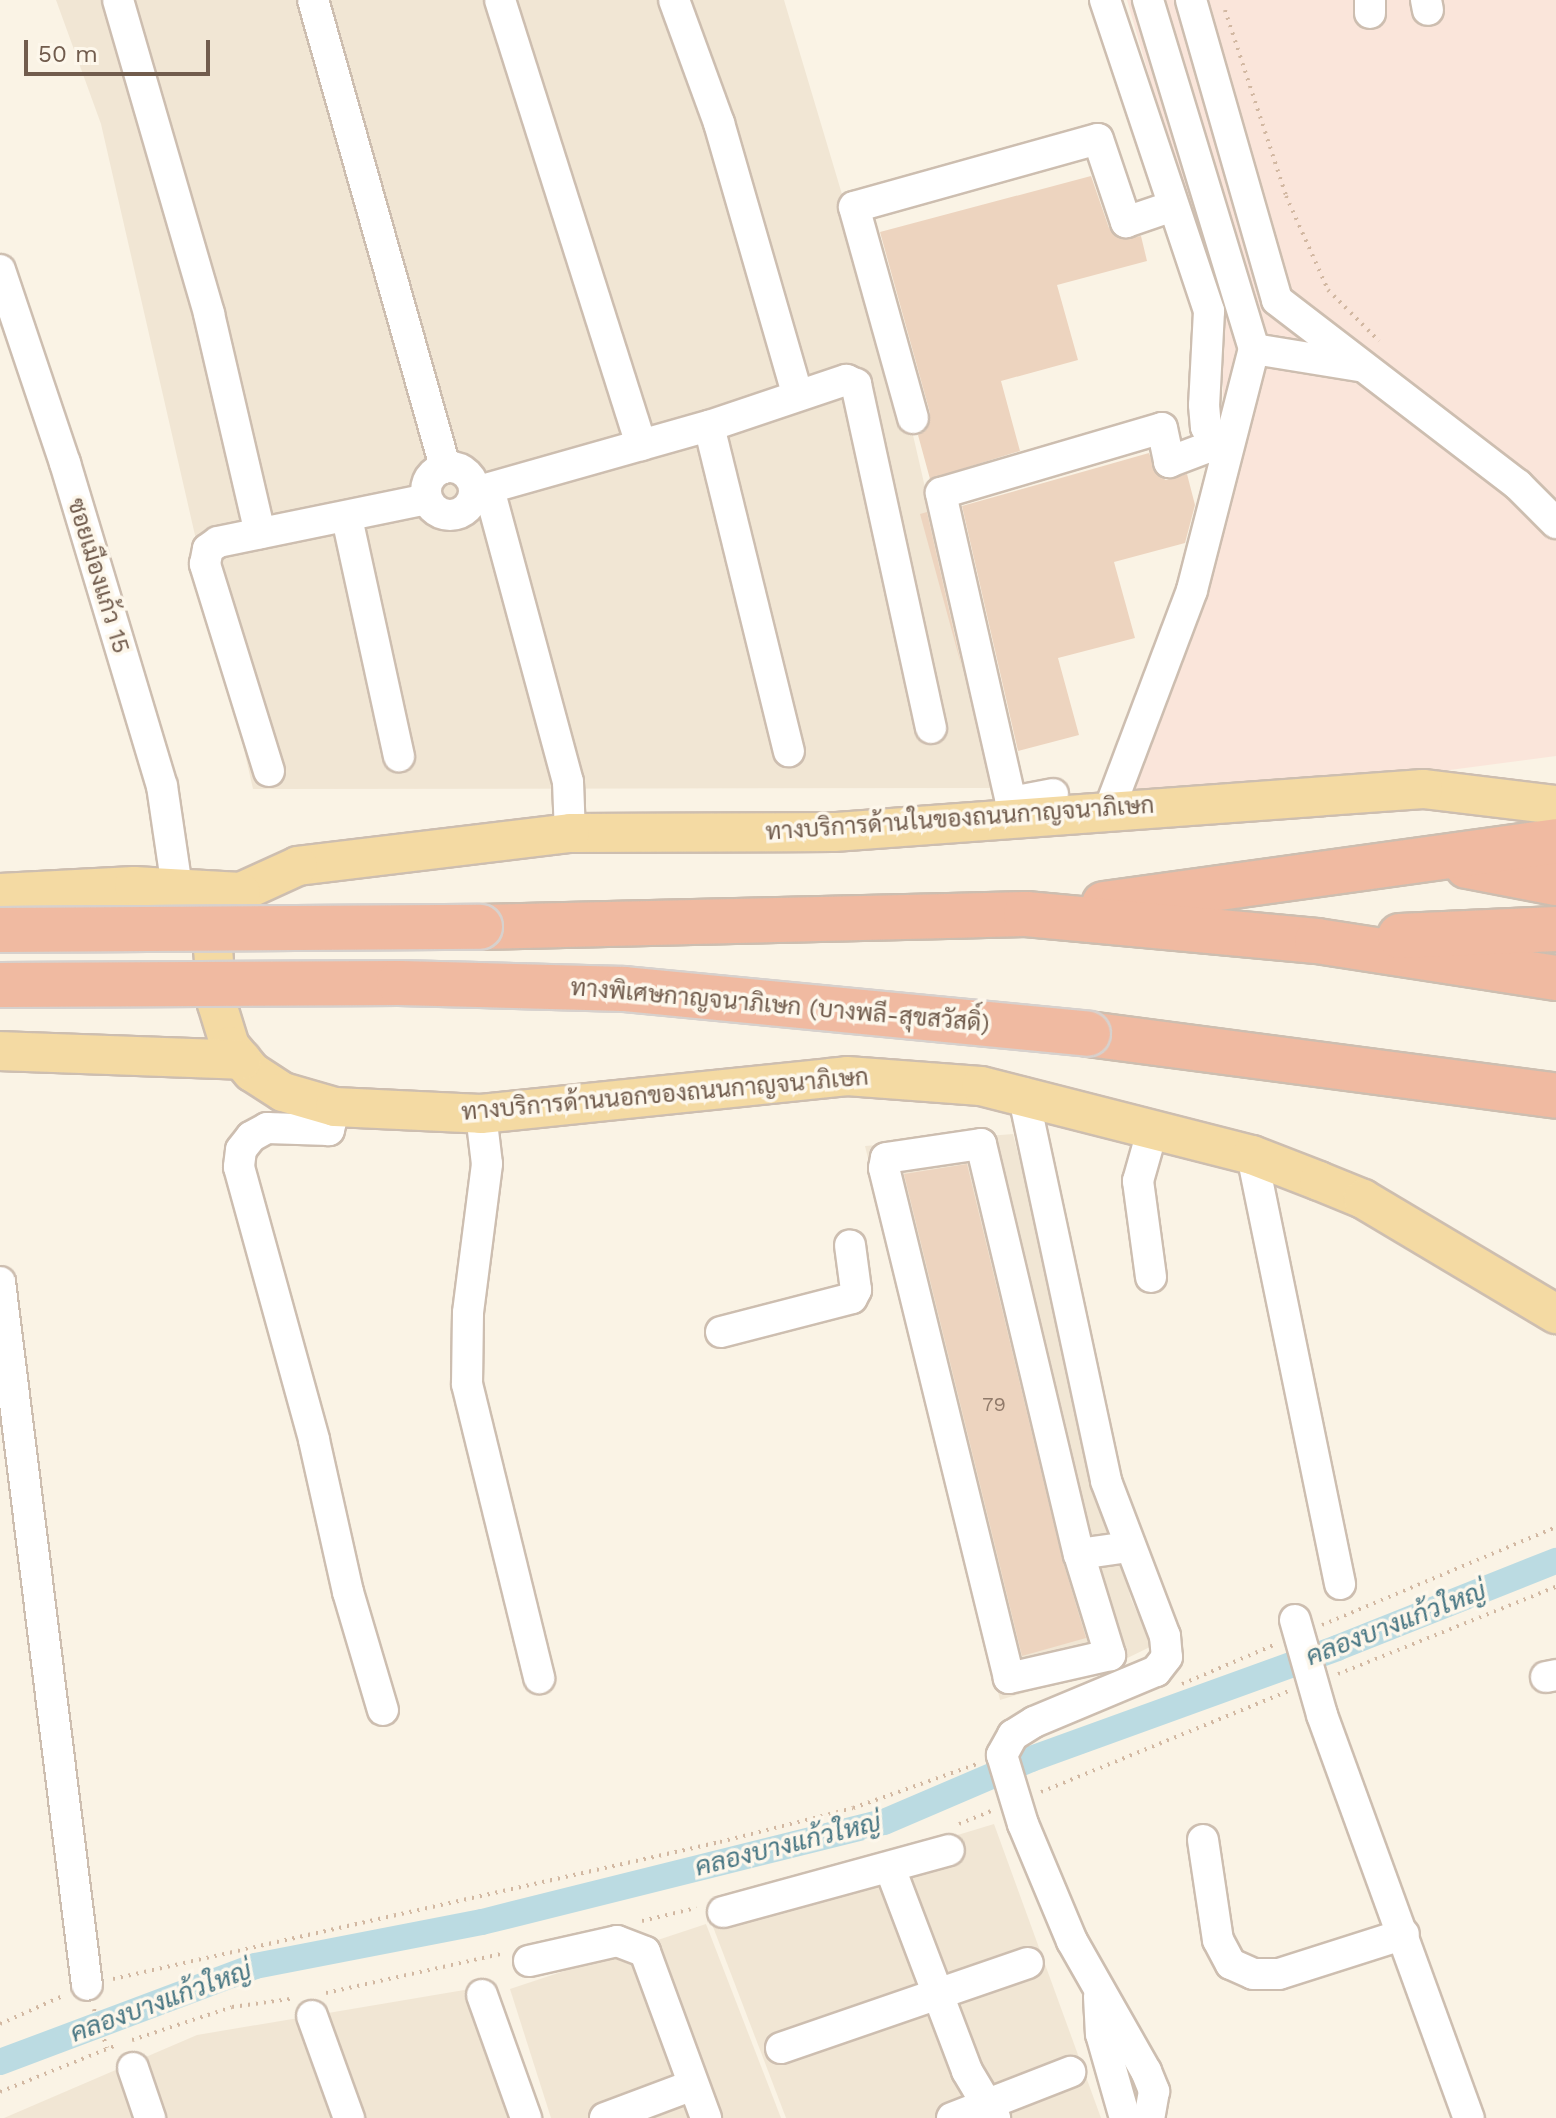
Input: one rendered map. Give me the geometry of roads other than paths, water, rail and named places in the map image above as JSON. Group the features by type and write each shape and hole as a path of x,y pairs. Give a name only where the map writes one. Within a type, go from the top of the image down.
{"highway":[{"path":"1026,914 1437,861 1556,841"},
{"path":"1437,861 1556,883"},
{"path":"0,930 405,929 1026,914 1317,941 1556,978"},
{"path":"1317,941 1556,929"},
{"name":"ทางพิเศษกาญจนาภิเษก (บางพลี-สุขสวัสดิ์)","path":"0,985 399,983 624,989 1088,1034 1556,1096"}],"main road":[{"name":"ทางบริการด้านในของถนนกาญจนาภิเษก","path":"241,892 298,866 570,833 834,832 1423,789 1556,805"},
{"path":"0,893 177,887 241,892"},
{"name":"ทางบริการด้านนอกของถนนกาญจนาภิเษก","path":"241,892 213,948 217,1004 230,1046 242,1060 283,1092 335,1107 481,1114 847,1076 1023,1093 1252,1155 1363,1199 1556,1314"},
{"path":"0,1051 242,1060"}],"street":[{"path":"118,0 205,300 260,533"},
{"path":"313,0 445,468"},
{"path":"500,0 641,445"},
{"path":"674,0 719,123 797,394"},
{"path":"1105,0 1119,50 1209,311 1204,405 1220,453"},
{"path":"1109,810 1192,590 1220,453 1254,349 1148,0"},
{"path":"1191,0 1277,300 1373,355 1556,523"},
{"path":"1119,50 1160,38"},
{"path":"913,418 854,207 1098,139 1126,222 1173,206"},
{"name":"ซอยเมืองแก้ว 15","path":"0,270 10,335 162,786 177,887"},
{"path":"1243,310 1263,313 1277,300"},
{"path":"1254,349 1373,355"},
{"path":"427,499 443,515 454,516 482,491 709,426 797,394 846,380 856,384 931,728"},
{"path":"709,426 789,751"},
{"path":"1053,794 1011,802 941,493 1162,428 1169,462 1220,453"},
{"path":"427,499 429,479 445,468 466,473 482,491 568,782 570,833"},
{"path":"269,771 205,564 208,549 218,542 347,518 427,499"},
{"path":"347,518 399,756"},
{"path":"1023,1093 1106,1481 1128,1547 1165,1636 1167,1657 1156,1671 1034,1722 1013,1735 1002,1755 1019,1809 1099,1995 1146,2071 1154,2091 1149,2118"},
{"path":"335,1107 329,1130 267,1128 251,1137 241,1150 239,1167 314,1440 348,1592 383,1710"},
{"path":"481,1114 487,1164 468,1313 467,1384 539,1678"},
{"path":"1151,1277 1138,1181 1153,1128"},
{"path":"981,1144 1079,1554 1110,1655 1009,1678 886,1158 981,1144"},
{"path":"1252,1155 1340,1584"},
{"path":"721,1332 852,1298 856,1290 850,1245"},
{"path":"0,1282 87,1985"},
{"path":"1079,1554 1128,1547"},
{"path":"1297,1627 1315,1690 1469,2118"},
{"path":"711,1910 890,1868 947,1840"},
{"path":"1203,1840 1218,1940 1231,1964 1242,1969 1279,1974 1404,1934"},
{"path":"890,1868 967,2071 974,2114 1070,2072"},
{"path":"523,1956 617,1941 645,1952 706,2118"},
{"path":"781,2048 938,1997 1028,1963"},
{"path":"482,1995 526,2118"},
{"path":"1099,1995 1101,2034 1125,2118"},
{"path":"313,2002 349,2118"},
{"path":"133,2068 150,2118"},
{"path":"605,2118 693,2085"}],"waterway":[{"name":"คลองบางแก้วใหญ่","path":"0,2062 255,1966 482,1922 884,1822 1031,1759 1337,1648 1556,1561"}]}
